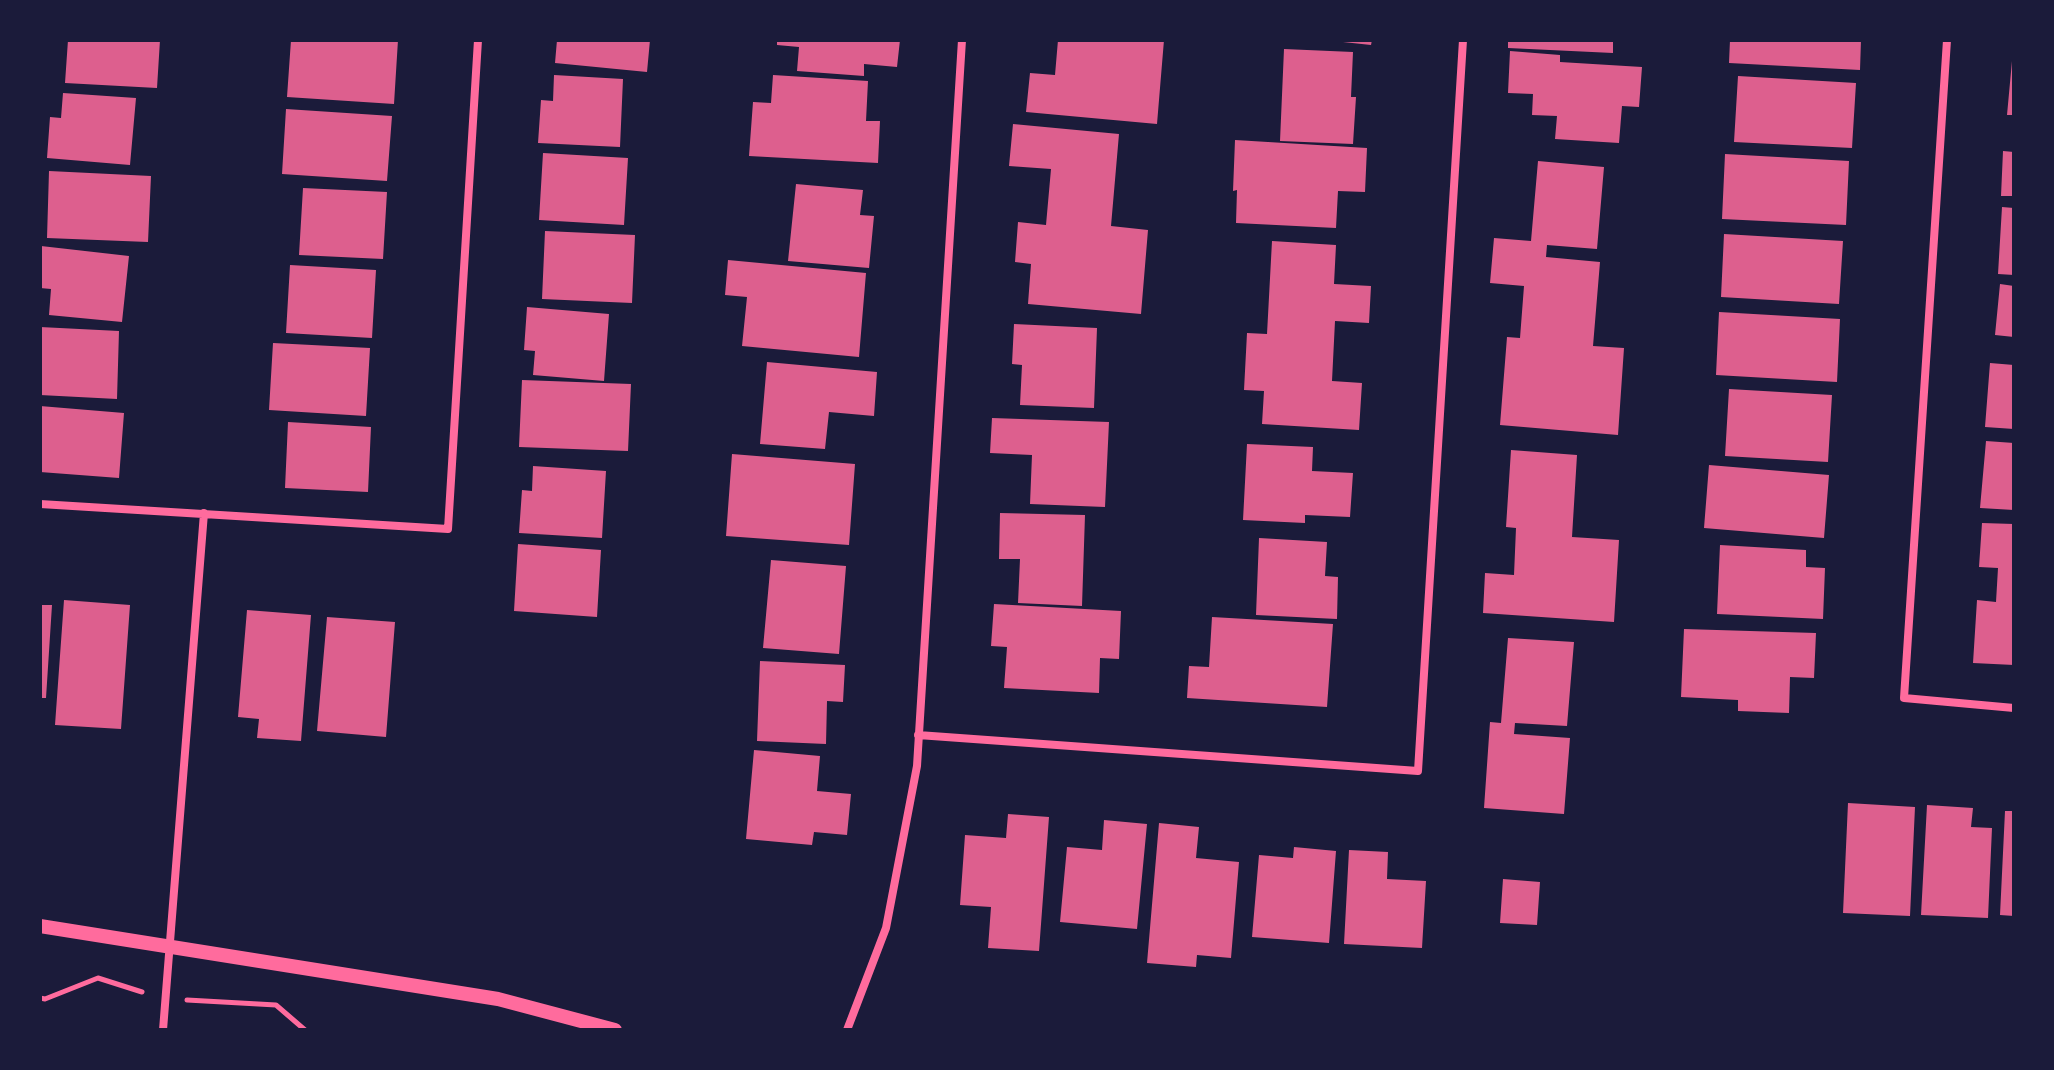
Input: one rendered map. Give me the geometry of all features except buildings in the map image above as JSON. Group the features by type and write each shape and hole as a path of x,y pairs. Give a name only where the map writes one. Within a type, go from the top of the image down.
{"street":[{"path":"40,504 448,529 478,40"},
{"path":"847,1030 886,928 917,766 962,40"},
{"path":"918,735 1418,771 1463,40"},
{"path":"1947,40 1904,698 2014,708"},
{"path":"163,1030 204,513"},
{"path":"40,926 498,999 615,1030"}],"path":[{"path":"40,998 45,999 98,978 165,999 276,1005 305,1030"}]}
